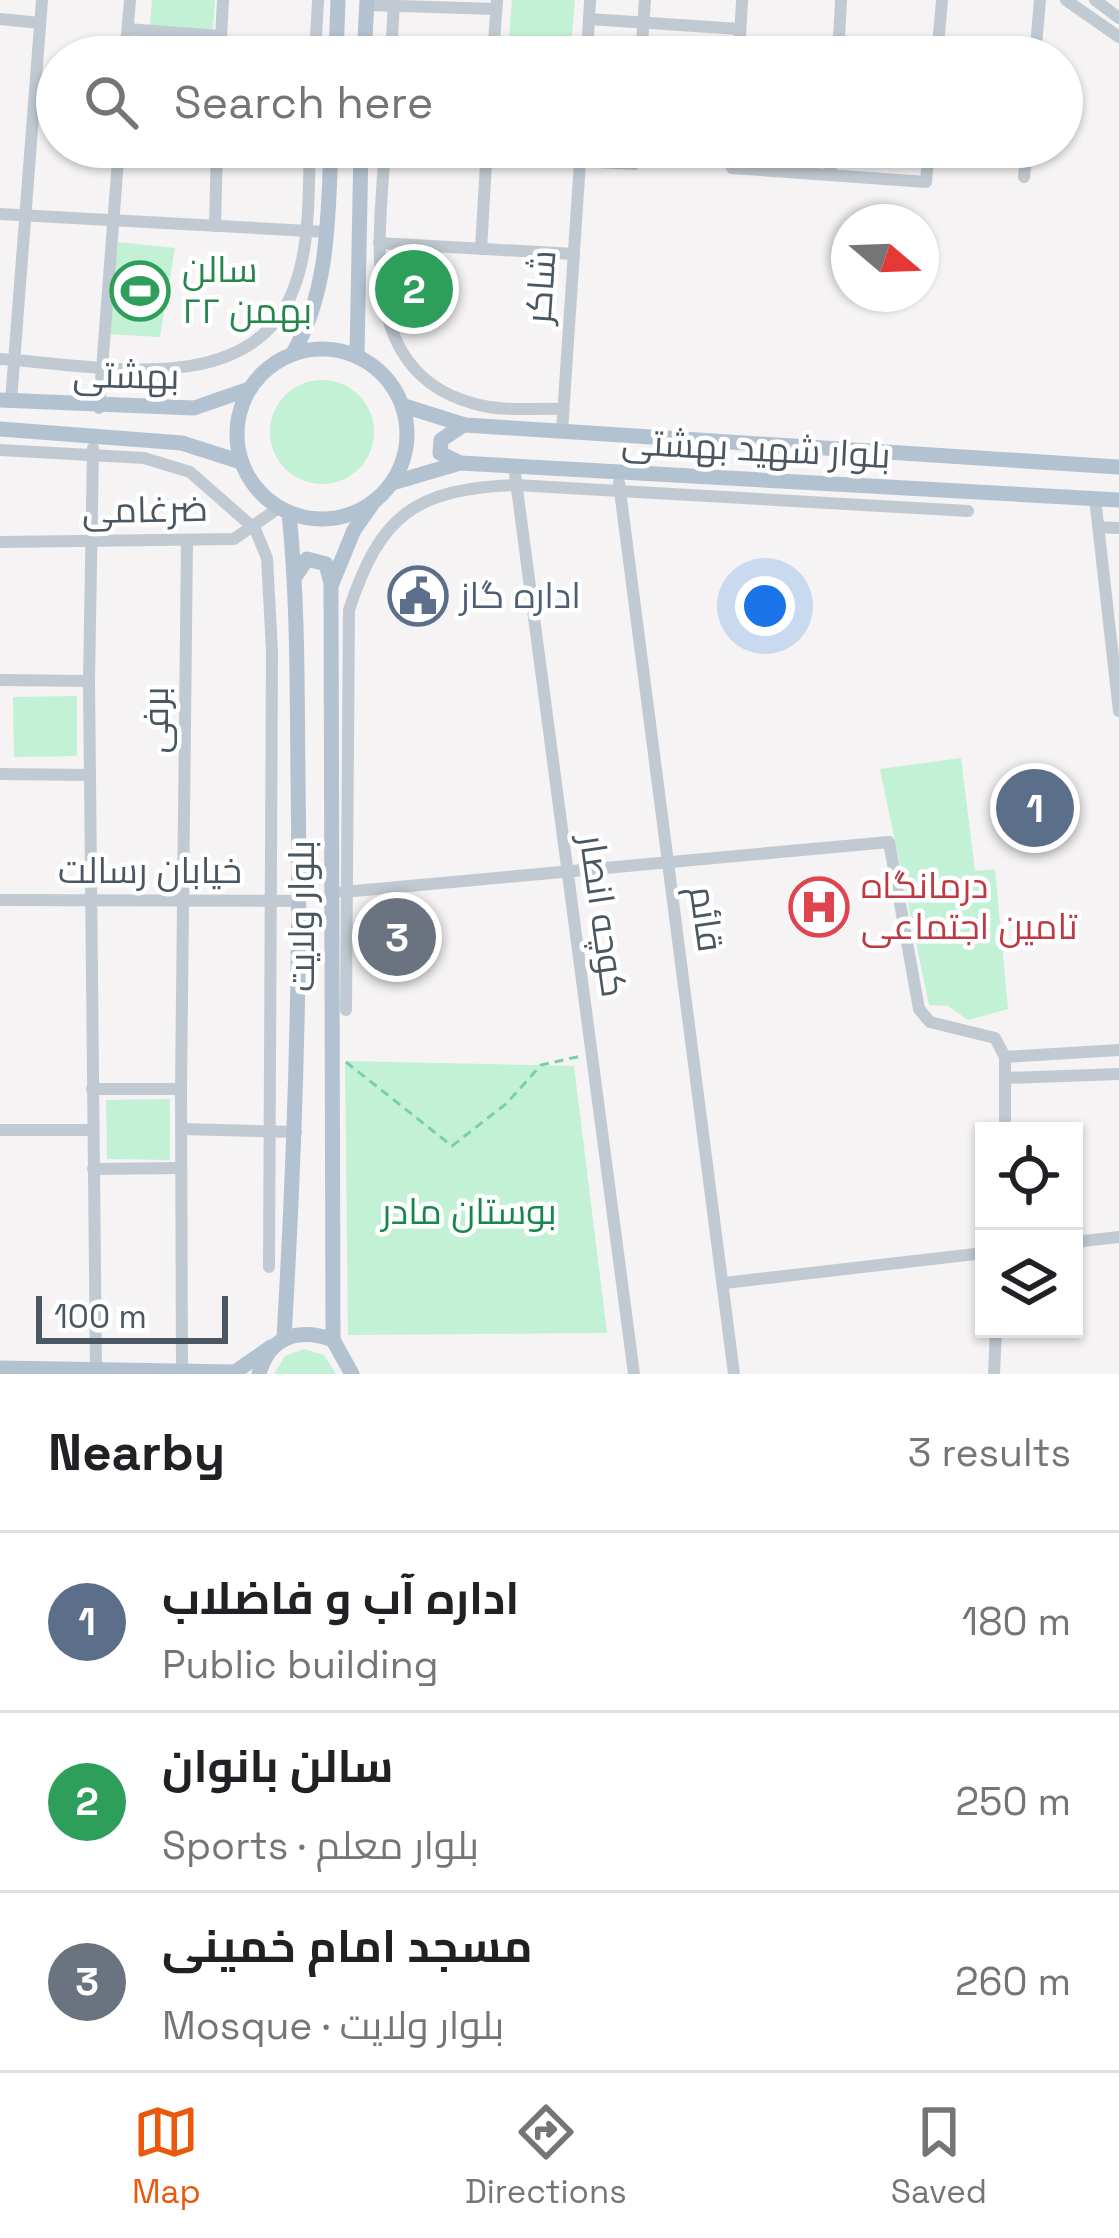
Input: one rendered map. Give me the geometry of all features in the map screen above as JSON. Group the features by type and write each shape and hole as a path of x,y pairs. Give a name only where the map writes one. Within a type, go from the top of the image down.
{"main road":[{"path":"336,36 338,0"},
{"path":"365,36 367,3"},
{"path":"293,353 314,317 331,168"},
{"path":"357,355 361,168"},
{"path":"325,348 357,355 377,368 404,406 407,448 392,483 373,503 346,516 317,520 284,510 250,481 241,462 237,425 249,389 276,362 293,353 325,348"},
{"name":"بهشتی","path":"6,401 194,408 249,389"},
{"name":"بلوار شهید بهشتی","path":"404,406 465,425 1119,467"},
{"path":"460,463 440,453 441,440 449,429 465,425"},
{"name":"بهشتی","path":"0,428 182,443 241,462"},
{"name":"بلوار شهید بهشتی","path":"392,483 460,463 1119,500"},
{"name":"بلوار ولایت","path":"333,1340 339,892 331,586 354,530 373,503"},
{"name":"بلوار ولایت","path":"278,1342 296,1132 300,901 295,579 284,510"},
{"path":"295,579 299,566 317,558 326,564 331,586"},
{"path":"0,1369 235,1372 278,1342 315,1333 333,1340 352,1374"},
{"path":"259,1374 278,1342"}],"street":[{"path":"39,36 42,0"},
{"path":"127,36 130,0"},
{"path":"128,29 220,36 223,0"},
{"path":"316,36 319,0"},
{"path":"588,36 590,0"},
{"path":"642,36 644,0"},
{"path":"740,36 742,0"},
{"path":"839,36 841,0"},
{"path":"939,36 942,0"},
{"path":"1037,36 1040,0"},
{"path":"1066,0 1119,37"},
{"path":"1095,0 1119,18"},
{"path":"367,3 496,4 494,36"},
{"path":"392,36 394,3"},
{"path":"0,19 40,23"},
{"path":"589,19 740,29"},
{"path":"6,401 36,78"},
{"path":"99,408 117,168"},
{"path":"215,226 216,168"},
{"path":"7,360 169,369 215,362 247,347 291,297 306,231 309,168"},
{"path":"384,168 379,290 392,337 417,368 450,393 490,407 563,409"},
{"path":"481,249 487,168"},
{"name":"شاکر","path":"562,431 579,168"},
{"path":"732,168 926,182 927,168"},
{"path":"830,168 830,175"},
{"path":"1024,177 1025,168"},
{"path":"0,214 327,232"},
{"path":"380,243 574,254"},
{"path":"94,435 88,775 96,1369"},
{"path":"0,450 144,458 190,472 255,529 267,557 272,651 269,1268"},
{"name":"کوچه انصار","path":"514,466 634,1374"},
{"name":"قائم","path":"618,471 734,1374"},
{"path":"346,1010 339,892 349,610 363,565 382,535 423,502 458,487 514,485 968,512"},
{"path":"1095,499 1119,711"},
{"name":"ضرغامی","path":"0,542 234,539 284,510"},
{"path":"1098,527 1119,528"},
{"name":"برفی","path":"182,1370 187,540"},
{"path":"0,680 89,681"},
{"path":"0,774 88,775"},
{"path":"339,892 889,842 922,1016 984,1031 1005,1057 1005,1122"},
{"name":"خیابان رسالت","path":"0,900 300,901"},
{"path":"1005,1057 1119,1050"},
{"path":"1007,1078 1119,1074"},
{"path":"92,1089 181,1089"},
{"path":"181,1129 296,1132"},
{"path":"0,1130 93,1130"},
{"path":"93,1169 181,1168"},
{"path":"1083,1241 1119,1237"},
{"path":"724,1283 975,1253"},
{"path":"994,1374 996,1338"}],"path":[{"path":"345,1061 452,1146 507,1102 541,1065 591,1054"}],"green space":[{"path":"152,0 215,0 213,30 150,25"},
{"path":"512,0 575,0 572,36 509,36"},
{"name":"سالن ۲۲ بهمن","path":"118,242 175,248 160,337 107,334"},
{"path":"322,380 342,384 359,395 370,412 374,432 370,452 359,469 342,480 322,484 302,480 285,469 274,452 270,432 274,412 285,395 302,384"},
{"path":"77,696 77,756 14,757 13,697"},
{"path":"961,758 975,871 995,869 1008,1009 968,1020 948,1006 929,1005 880,769"},
{"name":"بوستان مادر","path":"345,1061 574,1066 607,1333 348,1335"},
{"path":"170,1099 170,1160 107,1159 106,1100"},
{"path":"304,1349 324,1355 336,1374 274,1374 285,1356"}],"place":[{"name":"سالن بانوان","path":"414,289"},
{"name":"سالن ۲۲ بهمن","path":"140,291"},
{"name":"اداره گاز","path":"418,596"},
{"name":"اداره آب و فاضلاب","path":"1035,808"},
{"name":"درمانگاه تامین اجتماعی","path":"819,907"},
{"name":"مسجد امام خمینی","path":"397,937"}]}
